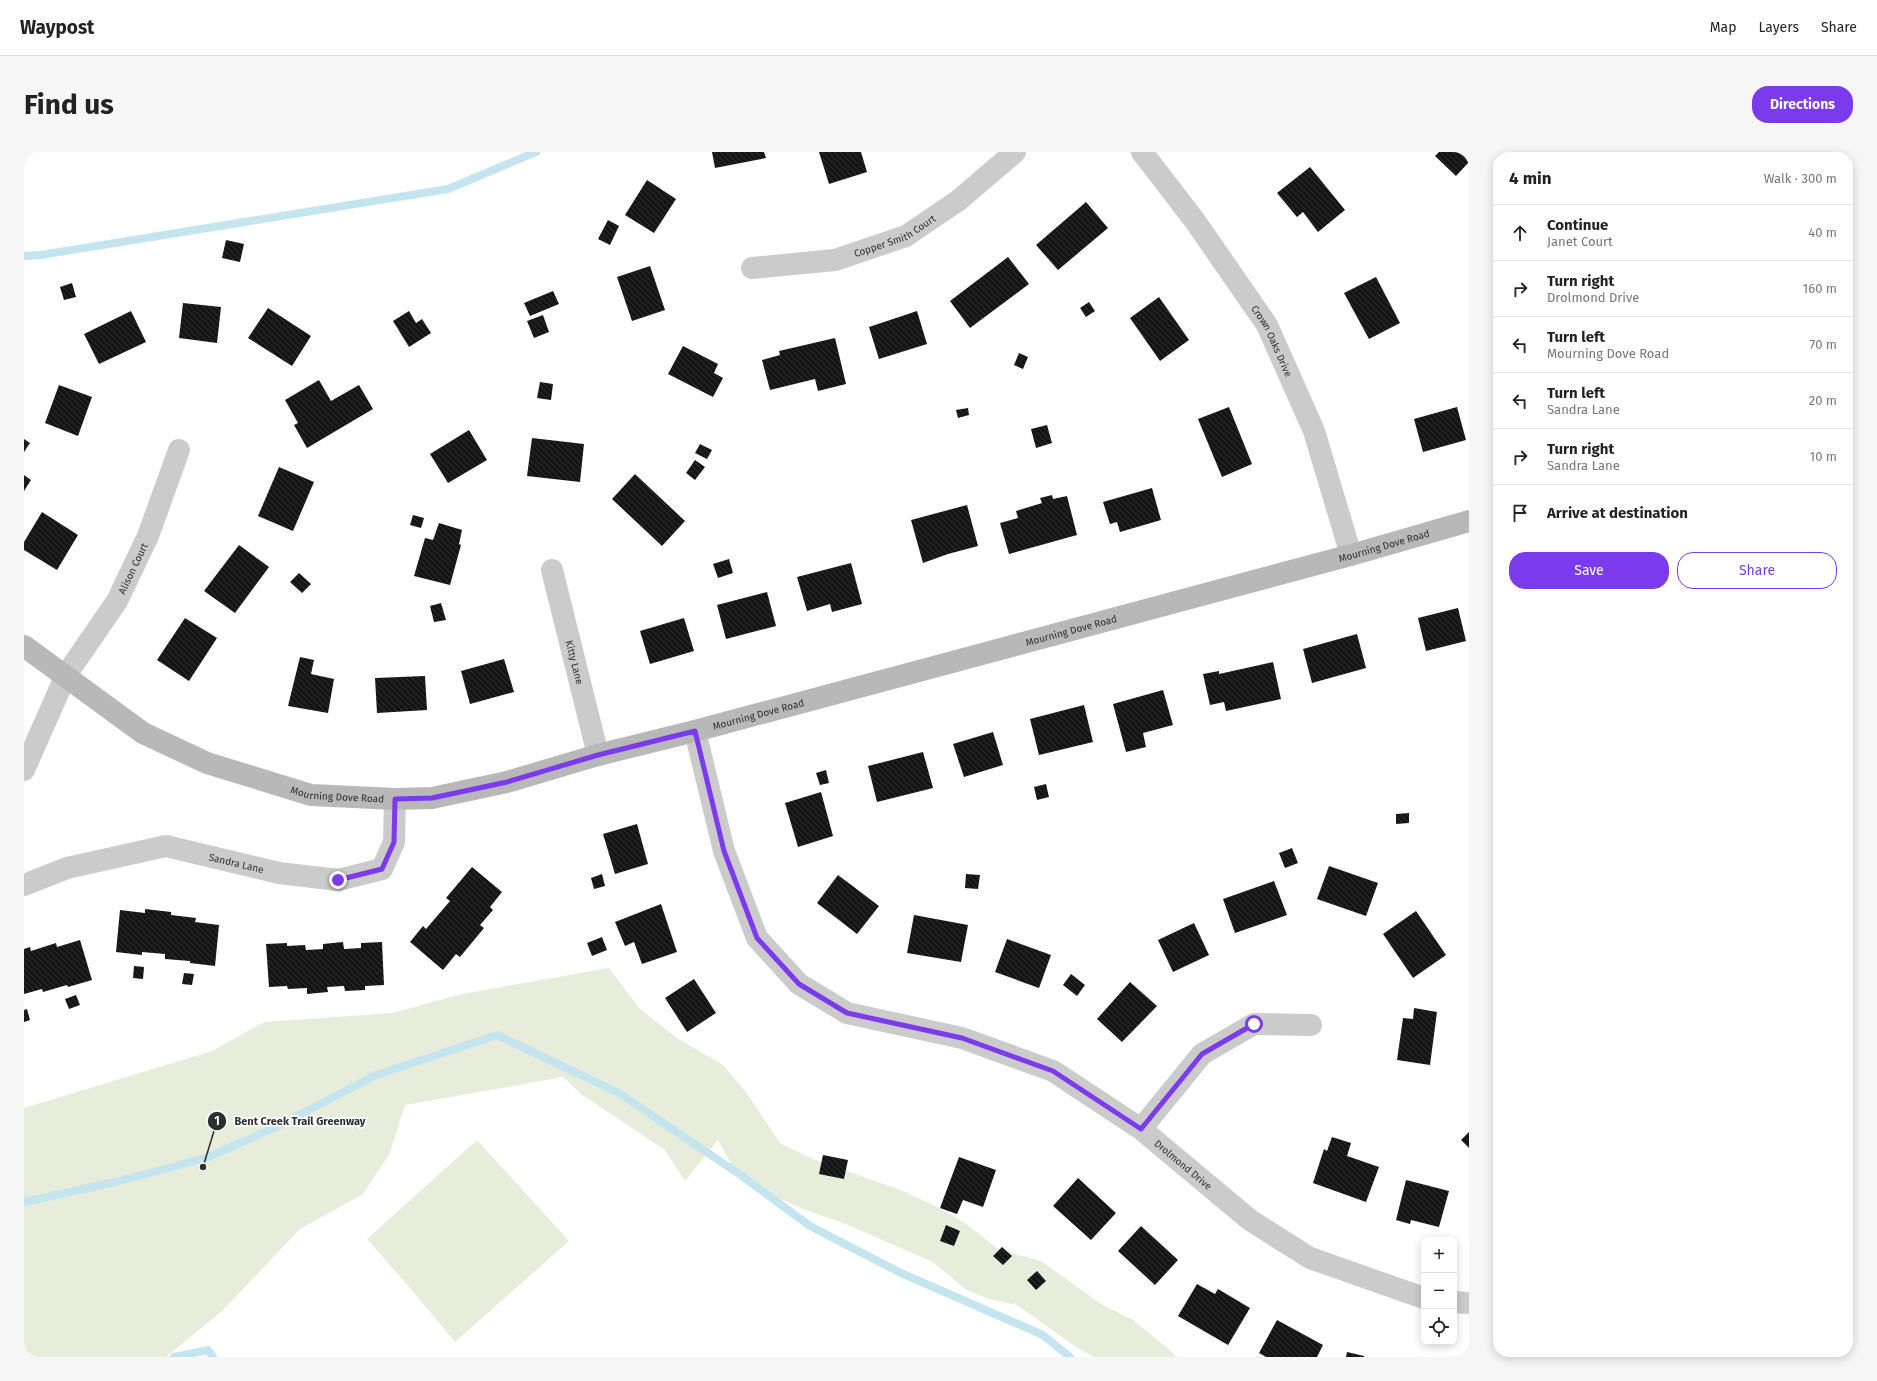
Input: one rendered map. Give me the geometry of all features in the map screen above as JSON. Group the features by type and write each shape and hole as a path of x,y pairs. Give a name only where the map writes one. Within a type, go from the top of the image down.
{"street":[{"name":"Copper Smith Court","path":"752,268 835,260 906,236 959,200 1015,152"},
{"name":"Crown Oaks Drive","path":"1142,152 1195,221 1267,325 1314,431 1351,555"},
{"name":"Alison Court","path":"66,675 117,601 148,536 179,450"},
{"name":"Mourning Dove Road","path":"24,646 66,675 143,733 207,763 311,795 395,799 432,798 507,782 598,755 695,731 1351,555 1469,521"},
{"name":"Kitty Lane","path":"552,570 598,755"},
{"path":"24,770 66,675"},
{"name":"Drolmond Drive","path":"695,731 724,851 757,938 799,984 847,1013 962,1038 1053,1071 1141,1129 1250,1220 1310,1258 1421,1297"},
{"name":"Sandra Lane","path":"24,885 67,868 166,846 279,872 338,880 382,869 394,842 395,799"},
{"path":"1141,1129 1202,1054 1254,1024 1311,1025"},
{"path":"1457,1302 1469,1303"}],"green space":[{"path":"609,968 640,1009 677,1038 723,1065 746,1092 780,1143 813,1159 903,1191 939,1208 965,1223 998,1249 1041,1261 1101,1304 1133,1320 1177,1357 1094,1357 1076,1347 1017,1305 989,1299 965,1289 933,1262 843,1223 803,1209 769,1194 737,1175 718,1140 685,1181 665,1150 582,1095 563,1077 405,1105 390,1153 363,1194 300,1229 222,1311 166,1357 24,1357 24,1108 212,1051 264,1022 392,1013 462,994"},
{"path":"477,1140 569,1241 455,1342 367,1239"}],"building":[{"path":"712,152 764,152 766,158 715,168"},
{"path":"819,152 861,152 867,172 829,184"},
{"path":"1439,152 1469,152 1469,162 1456,176 1435,156"},
{"path":"1310,167 1345,210 1318,232 1303,212 1297,217 1277,193"},
{"path":"647,180 676,199 654,233 625,215"},
{"path":"1086,202 1108,228 1058,270 1036,245"},
{"path":"608,220 619,226 610,245 598,239"},
{"path":"226,240 244,244 240,262 222,258"},
{"path":"1008,257 1029,284 970,328 950,301"},
{"path":"650,266 665,310 632,321 617,277"},
{"path":"1376,277 1400,323 1369,339 1344,293"},
{"path":"72,283 76,297 64,300 60,287"},
{"path":"553,291 559,304 530,316 524,303"},
{"path":"1159,297 1189,340 1160,361 1130,318"},
{"path":"1089,302 1095,311 1086,317 1080,308"},
{"path":"183,303 221,307 217,343 179,338"},
{"path":"268,308 311,336 292,366 248,338"},
{"path":"131,311 146,342 99,364 84,334"},
{"path":"409,311 416,323 422,319 431,333 409,347 393,321"},
{"path":"917,311 927,344 879,359 869,327"},
{"path":"543,315 549,332 534,338 527,321"},
{"path":"835,338 846,384 818,391 815,379 770,390 762,360 780,355 779,351"},
{"path":"683,346 718,364 714,373 723,378 713,397 668,374"},
{"path":"1019,353 1028,357 1023,369 1014,365"},
{"path":"319,380 331,401 359,385 373,409 307,448 294,425 298,423 285,400"},
{"path":"540,382 553,384 551,400 537,398"},
{"path":"59,385 92,397 78,436 45,423"},
{"path":"1229,407 1252,464 1222,477 1198,419"},
{"path":"1457,407 1466,440 1423,452 1414,419"},
{"path":"968,408 969,415 958,418 956,410"},
{"path":"1047,425 1052,443 1036,448 1031,429"},
{"path":"469,430 487,460 448,483 430,454"},
{"path":"532,438 584,444 580,482 527,476"},
{"path":"24,439 30,443 24,452"},
{"path":"700,444 712,450 707,459 695,453"},
{"path":"695,460 705,467 695,480 686,473"},
{"path":"279,467 314,482 293,531 258,516"},
{"path":"635,474 685,521 662,546 612,499"},
{"path":"24,475 31,480 24,491"},
{"path":"1152,488 1161,520 1120,532 1117,522 1110,524 1103,502"},
{"path":"1052,495 1053,499 1067,496 1077,535 1009,554 1000,523 1018,518 1016,511 1042,503 1040,498"},
{"path":"967,505 978,546 948,554 923,563 911,520"},
{"path":"42,512 78,535 57,570 24,550 24,542"},
{"path":"413,515 424,518 421,528 410,525"},
{"path":"439,523 462,530 459,544 461,545 450,585 414,576 425,538 433,540"},
{"path":"239,545 269,567 235,613 204,591"},
{"path":"729,559 733,573 718,578 713,564"},
{"path":"851,563 862,604 832,612 830,604 807,611 797,577"},
{"path":"299,573 311,584 302,593 290,582"},
{"path":"767,592 776,626 726,639 717,605"},
{"path":"441,603 446,620 434,622 430,606"},
{"path":"1458,608 1466,641 1426,651 1418,618"},
{"path":"185,618 217,638 189,681 157,660"},
{"path":"684,618 694,651 650,664 640,631"},
{"path":"1357,634 1366,668 1312,683 1303,649"},
{"path":"300,657 314,660 311,674 334,679 328,713 288,706"},
{"path":"504,659 514,692 470,704 461,671"},
{"path":"1273,662 1281,699 1226,711 1224,702 1210,705 1203,674 1219,671 1219,674"},
{"path":"425,676 427,710 377,713 375,678"},
{"path":"1163,690 1173,725 1143,733 1146,747 1126,752 1113,704"},
{"path":"1084,705 1093,742 1039,755 1030,719"},
{"path":"993,732 1003,765 964,777 953,744"},
{"path":"923,752 933,788 877,802 868,766"},
{"path":"826,770 829,783 820,785 816,773"},
{"path":"1046,784 1049,797 1037,800 1034,787"},
{"path":"821,792 833,836 798,847 785,803"},
{"path":"1409,813 1409,823 1396,824 1396,814"},
{"path":"637,824 648,864 615,874 603,834"},
{"path":"1292,848 1298,863 1285,868 1279,853"},
{"path":"1329,866 1378,883 1366,916 1317,899"},
{"path":"472,867 502,892 490,907 493,910 480,925 484,928 460,957 456,954 443,970 410,942 423,926 426,929 450,901 446,898"},
{"path":"602,874 605,886 594,889 591,878"},
{"path":"966,874 980,875 978,889 965,888"},
{"path":"838,875 879,906 857,934 817,903"},
{"path":"1274,881 1287,915 1235,933 1223,899"},
{"path":"661,904 677,952 642,964 634,942 625,946 615,922"},
{"path":"145,909 171,912 171,915 196,918 195,922 219,925 215,966 190,963 190,961 165,959 165,954 142,952 142,955 116,952 120,910 145,913"},
{"path":"1416,911 1446,955 1413,978 1383,934"},
{"path":"914,915 968,925 961,962 907,953"},
{"path":"1194,923 1209,955 1173,972 1158,940"},
{"path":"602,937 607,950 592,956 587,943"},
{"path":"1007,939 1051,955 1039,988 995,972"},
{"path":"80,940 92,980 68,987 67,985 43,992 42,989 24,994 24,949 30,947 31,951 56,943 57,947"},
{"path":"343,942 344,949 361,948 361,943 382,942 384,985 365,986 365,990 345,991 344,986 327,987 328,992 307,994 307,988 288,989 287,986 269,987 266,944 287,943 287,946 305,945 306,950 323,949 323,944"},
{"path":"134,966 144,967 143,979 133,978"},
{"path":"184,973 194,974 192,985 182,984"},
{"path":"1071,974 1085,985 1077,996 1063,985"},
{"path":"694,979 716,1013 687,1032 665,998"},
{"path":"1130,982 1157,1006 1122,1042 1097,1019"},
{"path":"76,995 80,1005 69,1009 65,999"},
{"path":"1414,1008 1437,1012 1430,1065 1397,1060 1403,1018 1413,1019"},
{"path":"27,1009 30,1020 24,1022 24,1010"},
{"path":"1469,1132 1469,1148 1461,1140"},
{"path":"1332,1137 1351,1143 1347,1156 1379,1167 1366,1202 1313,1183 1324,1149 1327,1151"},
{"path":"823,1155 848,1160 844,1179 819,1174"},
{"path":"959,1157 996,1170 983,1207 963,1200 957,1214 940,1208"},
{"path":"1078,1178 1116,1213 1091,1240 1053,1206"},
{"path":"1406,1180 1449,1191 1439,1227 1411,1220 1410,1224 1396,1220"},
{"path":"946,1225 960,1231 954,1246 940,1241"},
{"path":"1141,1226 1178,1260 1155,1285 1118,1251"},
{"path":"1002,1247 1012,1256 1003,1265 993,1256"},
{"path":"1037,1271 1046,1281 1036,1290 1027,1280"},
{"path":"1197,1284 1215,1294 1218,1289 1250,1308 1228,1345 1178,1316"},
{"path":"1277,1320 1323,1345 1317,1357 1266,1357 1259,1353"},
{"path":"1347,1352 1364,1356 1364,1357 1346,1357"}],"waterway":[{"path":"24,256 41,255 448,189 536,152"},
{"path":"24,1202 115,1182 206,1158 278,1126 376,1075 497,1035 619,1093 742,1176 810,1226 901,1273 1043,1335 1070,1357"},
{"path":"174,1357 208,1350 213,1357"}],"place":[{"name":"Bent Creek Trail Greenway","path":"203,1167"}],"route":[{"path":"338,880 382,869 394,842 395,799 432,798 507,782 598,755 695,731 724,851 757,938 799,984 847,1013 962,1038 1053,1071 1141,1129 1202,1054 1254,1024"}]}
